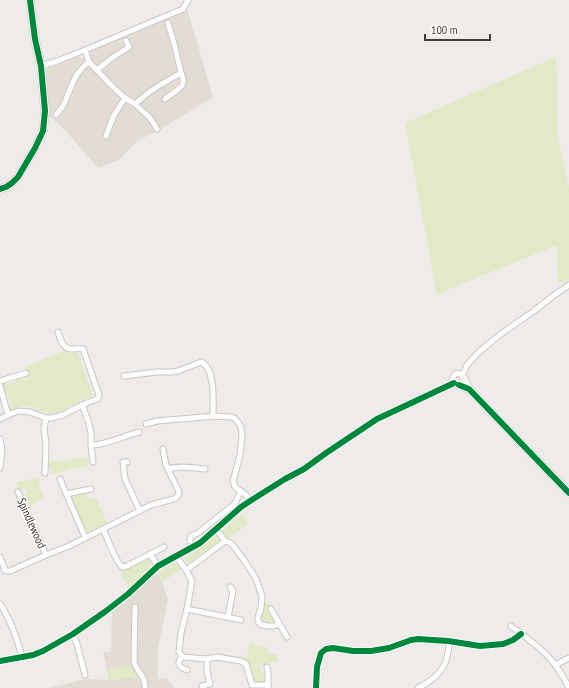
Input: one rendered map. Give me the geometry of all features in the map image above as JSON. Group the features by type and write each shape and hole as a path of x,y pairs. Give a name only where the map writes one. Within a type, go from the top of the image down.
{"street":[{"path":"0,189 12,183 18,177 43,131 45,111 41,66 35,39 30,0"},
{"path":"41,66 85,50 183,8 188,0"},
{"path":"165,98 178,90 183,83 168,23"},
{"path":"97,70 129,47 126,41"},
{"path":"85,50 89,62 114,88 150,118 157,129"},
{"path":"56,115 64,103 78,72 89,62"},
{"path":"135,104 146,93 181,73"},
{"path":"106,136 114,115 125,98"},
{"path":"0,661 33,655 73,634 131,592 158,566 200,543 241,507 285,479 304,469 377,419 462,383 467,365 480,351 502,333 569,285"},
{"path":"0,419 18,411 30,412 46,418 63,415 97,399 99,396 83,348 67,348 62,343 58,332"},
{"path":"124,376 157,372 173,372 201,362 210,372 212,380 213,417"},
{"path":"0,380 26,373"},
{"path":"469,389 452,380 454,375 459,373 463,376 469,389 569,493"},
{"path":"0,386 8,415"},
{"path":"82,405 91,433 93,462"},
{"path":"146,424 157,421 213,417 231,417 238,422 241,427 242,444 233,481 235,487 250,501"},
{"path":"45,473 46,444 44,429 46,418"},
{"path":"91,445 97,445 139,432"},
{"path":"0,439 2,450 0,468"},
{"name":"Spindlewood","path":"0,557 5,570 10,571 69,546 151,505 174,499 178,496 179,492 166,465 163,449"},
{"path":"127,462 123,462 124,479 140,511"},
{"path":"168,469 205,469"},
{"path":"60,479 85,537"},
{"path":"66,494 91,489"},
{"path":"190,541 191,536 235,503 241,491"},
{"name":"Spindlewood","path":"18,492 46,555"},
{"path":"103,529 122,567 127,566 164,547"},
{"path":"216,529 225,541 231,544 244,560 256,579 262,596 258,622 262,625 268,626 280,624"},
{"path":"189,568 225,541"},
{"path":"150,554 158,566"},
{"path":"176,556 192,581 181,633 179,652 182,656 207,659 218,657 240,661 246,664 252,685 268,686 267,667"},
{"path":"228,617 233,591 230,587"},
{"path":"0,604 8,617 22,657"},
{"path":"135,607 134,662 135,666 143,677 145,688"},
{"path":"187,609 241,620"},
{"path":"271,609 287,637"},
{"path":"511,626 542,649 560,670 569,688"},
{"path":"73,634 85,675"},
{"path":"316,688 317,667 321,653 326,649 333,648 353,651 371,651 389,648 418,639 450,641 480,646 503,644 513,640 521,634"},
{"path":"418,688 433,679 443,667 450,641"},
{"path":"182,656 178,661 178,664 181,668 187,670"},
{"path":"555,665 569,658"},
{"path":"202,686 210,684 207,671 207,659"}],"shaded area":[{"path":"187,9 213,97 159,130 137,141 119,160 98,168 63,128 51,117 49,117 45,69 79,56 80,58 83,58 91,54 91,51"},
{"path":"157,573 161,578 168,599 158,648 158,679 166,678 174,688 47,688 87,679 109,680 103,652 111,652 112,611"}],"green space":[{"path":"556,57 558,139 569,187 569,280 558,283 557,245 437,294 405,123"},
{"path":"66,350 70,353 78,353 93,396 62,411 50,414 21,406 9,410 7,406 11,404 8,395 5,396 3,383 6,381 7,384 16,382 15,378 22,380 25,379 25,376 28,374 25,367"},
{"path":"87,457 88,466 74,468 51,475 49,461 65,461"},
{"path":"39,478 39,486 45,498 27,506 23,496 27,493 25,488 19,490 16,482"},
{"path":"73,494 87,494 88,499 96,498 107,523 87,532 85,531 71,500 71,496"},
{"path":"242,514 248,524 228,539 221,531"},
{"path":"216,535 220,541 218,543 186,564 186,556 196,551"},
{"path":"148,559 151,561 150,568 129,589 119,568 125,570"},
{"path":"173,563 181,569 163,582 158,573"},
{"path":"264,603 270,603 271,606 267,608 274,620 271,624 263,622 261,619"},
{"path":"250,644 268,648 267,653 277,655 278,661 250,668 244,657 247,657"},
{"path":"131,667 140,679 126,678 110,680 107,668"},
{"path":"260,667 262,674 265,673 265,680 263,682 254,683 250,669"}],"cycle path":[{"path":"0,189 6,187 18,177 43,131 45,111 41,66 35,39 30,0"},
{"path":"0,661 33,655 73,634 128,594 158,566 200,543 250,501 304,469 377,419 454,383"},
{"path":"459,385 469,389 569,493"},
{"path":"316,688 317,667 321,653 326,649 333,648 353,651 371,651 389,648 418,639 448,641 480,646 503,644 513,640 521,634"}]}
